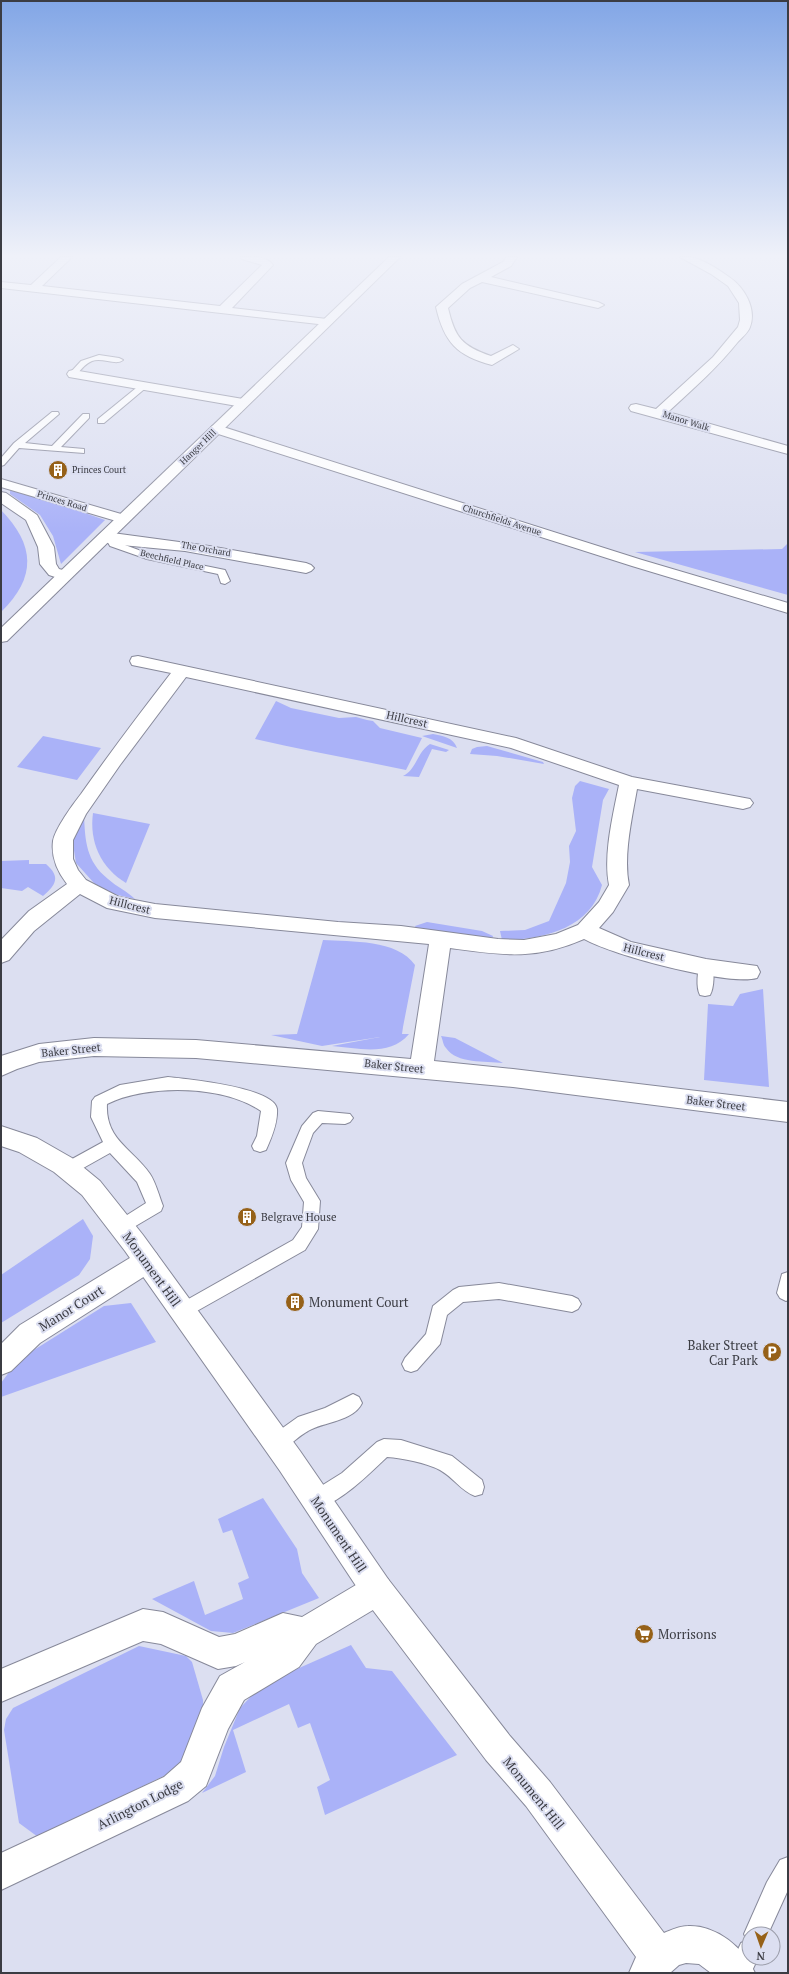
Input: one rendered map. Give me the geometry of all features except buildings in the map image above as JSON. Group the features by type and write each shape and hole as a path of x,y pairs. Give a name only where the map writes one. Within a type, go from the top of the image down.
{"street":[{"name":"Hanger Hill","path":"1,637 64,575 110,540 123,519 299,349"},
{"path":"464,349 492,360"},
{"path":"478,369 512,349"},
{"name":"Manor Walk","path":"659,414 717,360 726,349"},
{"path":"73,374 243,403"},
{"path":"636,408 659,414"},
{"name":"Manor Walk","path":"659,414 788,450"},
{"name":"Churchfields Avenue","path":"217,428 637,563 788,608"},
{"name":"Princes Road","path":"1,483 123,519"},
{"path":"1,496 32,518 46,547 48,564 54,572 64,575"},
{"name":"The Orchard","path":"110,540 201,548 306,568"},
{"name":"Hillcrest","path":"138,661 516,744 629,782 714,806 743,803"},
{"name":"Hillcrest","path":"182,671 112,761 77,813 63,840 63,859 69,873 79,885 114,903 154,911 401,933 440,940 524,948 560,941 585,930 606,907 619,885 617,875 621,824 629,782"},
{"path":"1,955 12,941 50,904 79,885"},
{"name":"Hillcrest","path":"585,930 626,950 706,967 749,972"},
{"path":"421,1068 440,940"},
{"name":"Baker Street","path":"1,1067 9,1062 39,1053 94,1046 196,1049 421,1068 788,1112"},
{"name":"Monument Hill","path":"1,1136 28,1145 69,1169 91,1188 122,1227 278,1443 377,1590 498,1748 538,1794 654,1965 674,1947 690,1944 708,1948 725,1959 736,1973"},
{"name":"Manor Court","path":"1,1362 30,1334 147,1261"},
{"name":"Arlington Lodge","path":"1,1872 176,1789 194,1774 214,1720 232,1688 288,1656 305,1633 377,1590"},
{"path":"1,1686 143,1625 163,1628 218,1653 236,1650 283,1629 305,1633"}],"lane":[{"path":"73,374 96,356 119,360"},
{"path":"101,421 144,386"},
{"path":"1,463 17,445 55,414"},
{"path":"55,448 86,416"},
{"path":"17,445 81,452"},
{"path":"110,540 110,548 119,557"},
{"name":"Beechfield Place","path":"110,540 150,557 214,569 222,572 225,581"},
{"path":"705,991 706,967"},
{"path":"122,1227 155,1206 144,1178 112,1144 99,1117 100,1102 120,1091 168,1083 219,1089 253,1098 269,1109 265,1136 260,1146"},
{"path":"182,1311 299,1245 310,1229 312,1201 299,1180 294,1163 307,1130 318,1117 344,1118"},
{"path":"69,1169 112,1144"},
{"path":"411,1364 434,1338 440,1311 459,1295 500,1291 572,1304"},
{"path":"278,1443 304,1423 328,1416 352,1403"},
{"path":"317,1500 349,1480 384,1448 401,1449 444,1462 475,1487"},
{"path":"759,1926 775,1890 788,1868"}],"shaded area":[{"path":"19,490 105,520 61,564 53,536 40,515 10,494 10,491"},
{"path":"1,510 12,523 20,536 25,548 27,561 26,574 21,586 13,599 1,612"},
{"path":"788,543 788,595 635,552 782,549"},
{"path":"276,701 291,708 339,718 356,717 373,721 380,728 422,738 406,770 255,739"},
{"path":"433,734 450,739 457,748 422,736"},
{"path":"43,736 101,748 77,780 17,767"},
{"path":"430,744 449,750 446,752 432,749 419,777 403,776 408,773 422,751"},
{"path":"487,746 543,762 544,764 497,756 470,754 472,749"},
{"path":"580,781 609,789 603,800 592,867 602,885 596,900 587,912 576,922 562,929 533,938 502,940 500,931 525,930 549,921 566,883 570,862 569,846 576,831 572,798 575,786"},
{"path":"93,813 150,824 126,883 110,870 99,853 93,834"},
{"path":"84,814 86,842 95,865 108,879 135,899 109,893 94,883 76,863 72,838"},
{"path":"29,860 29,864 46,864 54,873 54,884 43,896 28,887 22,891 1,888 1,861"},
{"path":"427,922 482,931 493,936 492,939 417,930 415,926"},
{"path":"323,940 360,942 385,946 397,950 415,965 402,1034 409,1034 401,1041 393,1046 363,1049 332,1046 380,1037 322,1046 271,1035 297,1034"},
{"path":"763,989 769,1087 704,1080 708,1004 733,1006 740,994"},
{"path":"441,1036 455,1038 503,1063 472,1061 457,1057 445,1047"},
{"path":"83,1219 93,1236 90,1259 79,1275 1,1323 1,1275"},
{"path":"131,1303 156,1342 1,1397 1,1383 18,1360 104,1306"},
{"path":"263,1498 297,1549 302,1573 319,1598 233,1633 211,1631 152,1599 194,1581 205,1615 243,1599 238,1583 249,1578 232,1530 223,1533 218,1519"},
{"path":"351,1645 366,1668 392,1671 457,1755 325,1815 317,1787 330,1780 310,1723 298,1728 289,1704 233,1730 246,1772 202,1793 215,1776 224,1747 240,1708 263,1684"},
{"path":"139,1646 186,1656 192,1662 203,1700 203,1709 185,1758 176,1770 38,1837 19,1823 4,1730 6,1719 13,1708"}],"place":[{"name":"Princes Court","path":"58,470"},
{"name":"Belgrave House","path":"247,1217"},
{"name":"Monument Court","path":"295,1302"},
{"name":"Baker Street Car Park","path":"772,1352"},
{"name":"Morrisons","path":"644,1634"}]}
